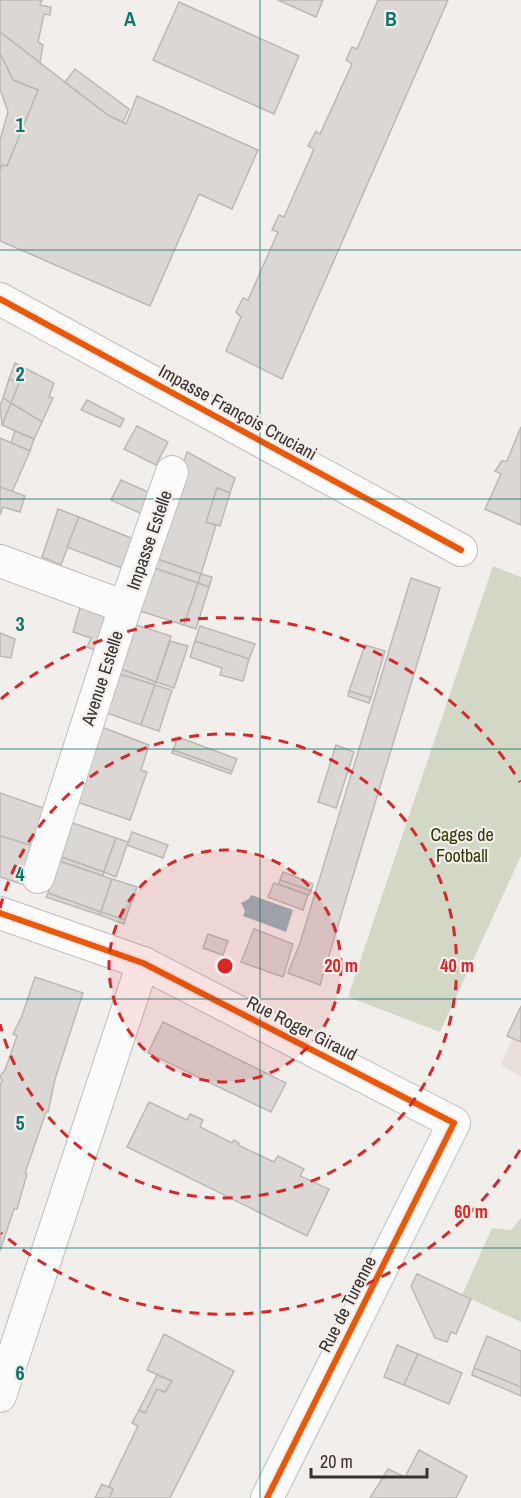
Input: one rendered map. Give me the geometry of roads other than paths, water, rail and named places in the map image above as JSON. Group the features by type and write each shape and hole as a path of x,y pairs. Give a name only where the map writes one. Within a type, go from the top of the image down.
{"street":[{"name":"Impasse François Cruciani","path":"0,299 461,550"},
{"name":"Impasse Estelle","path":"125,607 172,472"},
{"name":"Avenue Estelle","path":"0,561 125,607 38,877"},
{"name":"Rue Roger Giraud","path":"0,913 143,963 454,1123"},
{"path":"0,1396 143,963"},
{"name":"Rue de Turenne","path":"267,1498 454,1123"}],"water":[{"path":"251,895 293,910 286,932 243,916 245,911 241,903 249,899"}],"park label":[{"name":"Cages de Football","path":"462,844"}]}
